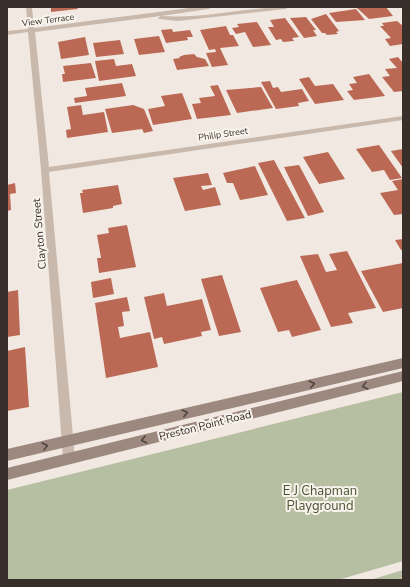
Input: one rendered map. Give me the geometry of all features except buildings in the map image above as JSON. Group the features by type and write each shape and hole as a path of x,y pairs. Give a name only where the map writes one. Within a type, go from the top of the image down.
{"main road":[{"name":"Preston Point Road","path":"7,455 403,363"},
{"name":"Preston Point Road","path":"7,474 403,376"}],"street":[{"name":"Clayton Street","path":"29,7 46,170 69,458"},
{"name":"View Terrace","path":"7,33 150,16 209,7"},
{"path":"150,16 178,19 286,7"},
{"name":"Philip Street","path":"46,170 403,118"}],"green space":[{"name":"E J Chapman Playground","path":"403,392 403,561 338,580 7,580 7,490"},
{"path":"403,570 403,580 370,580"}]}
